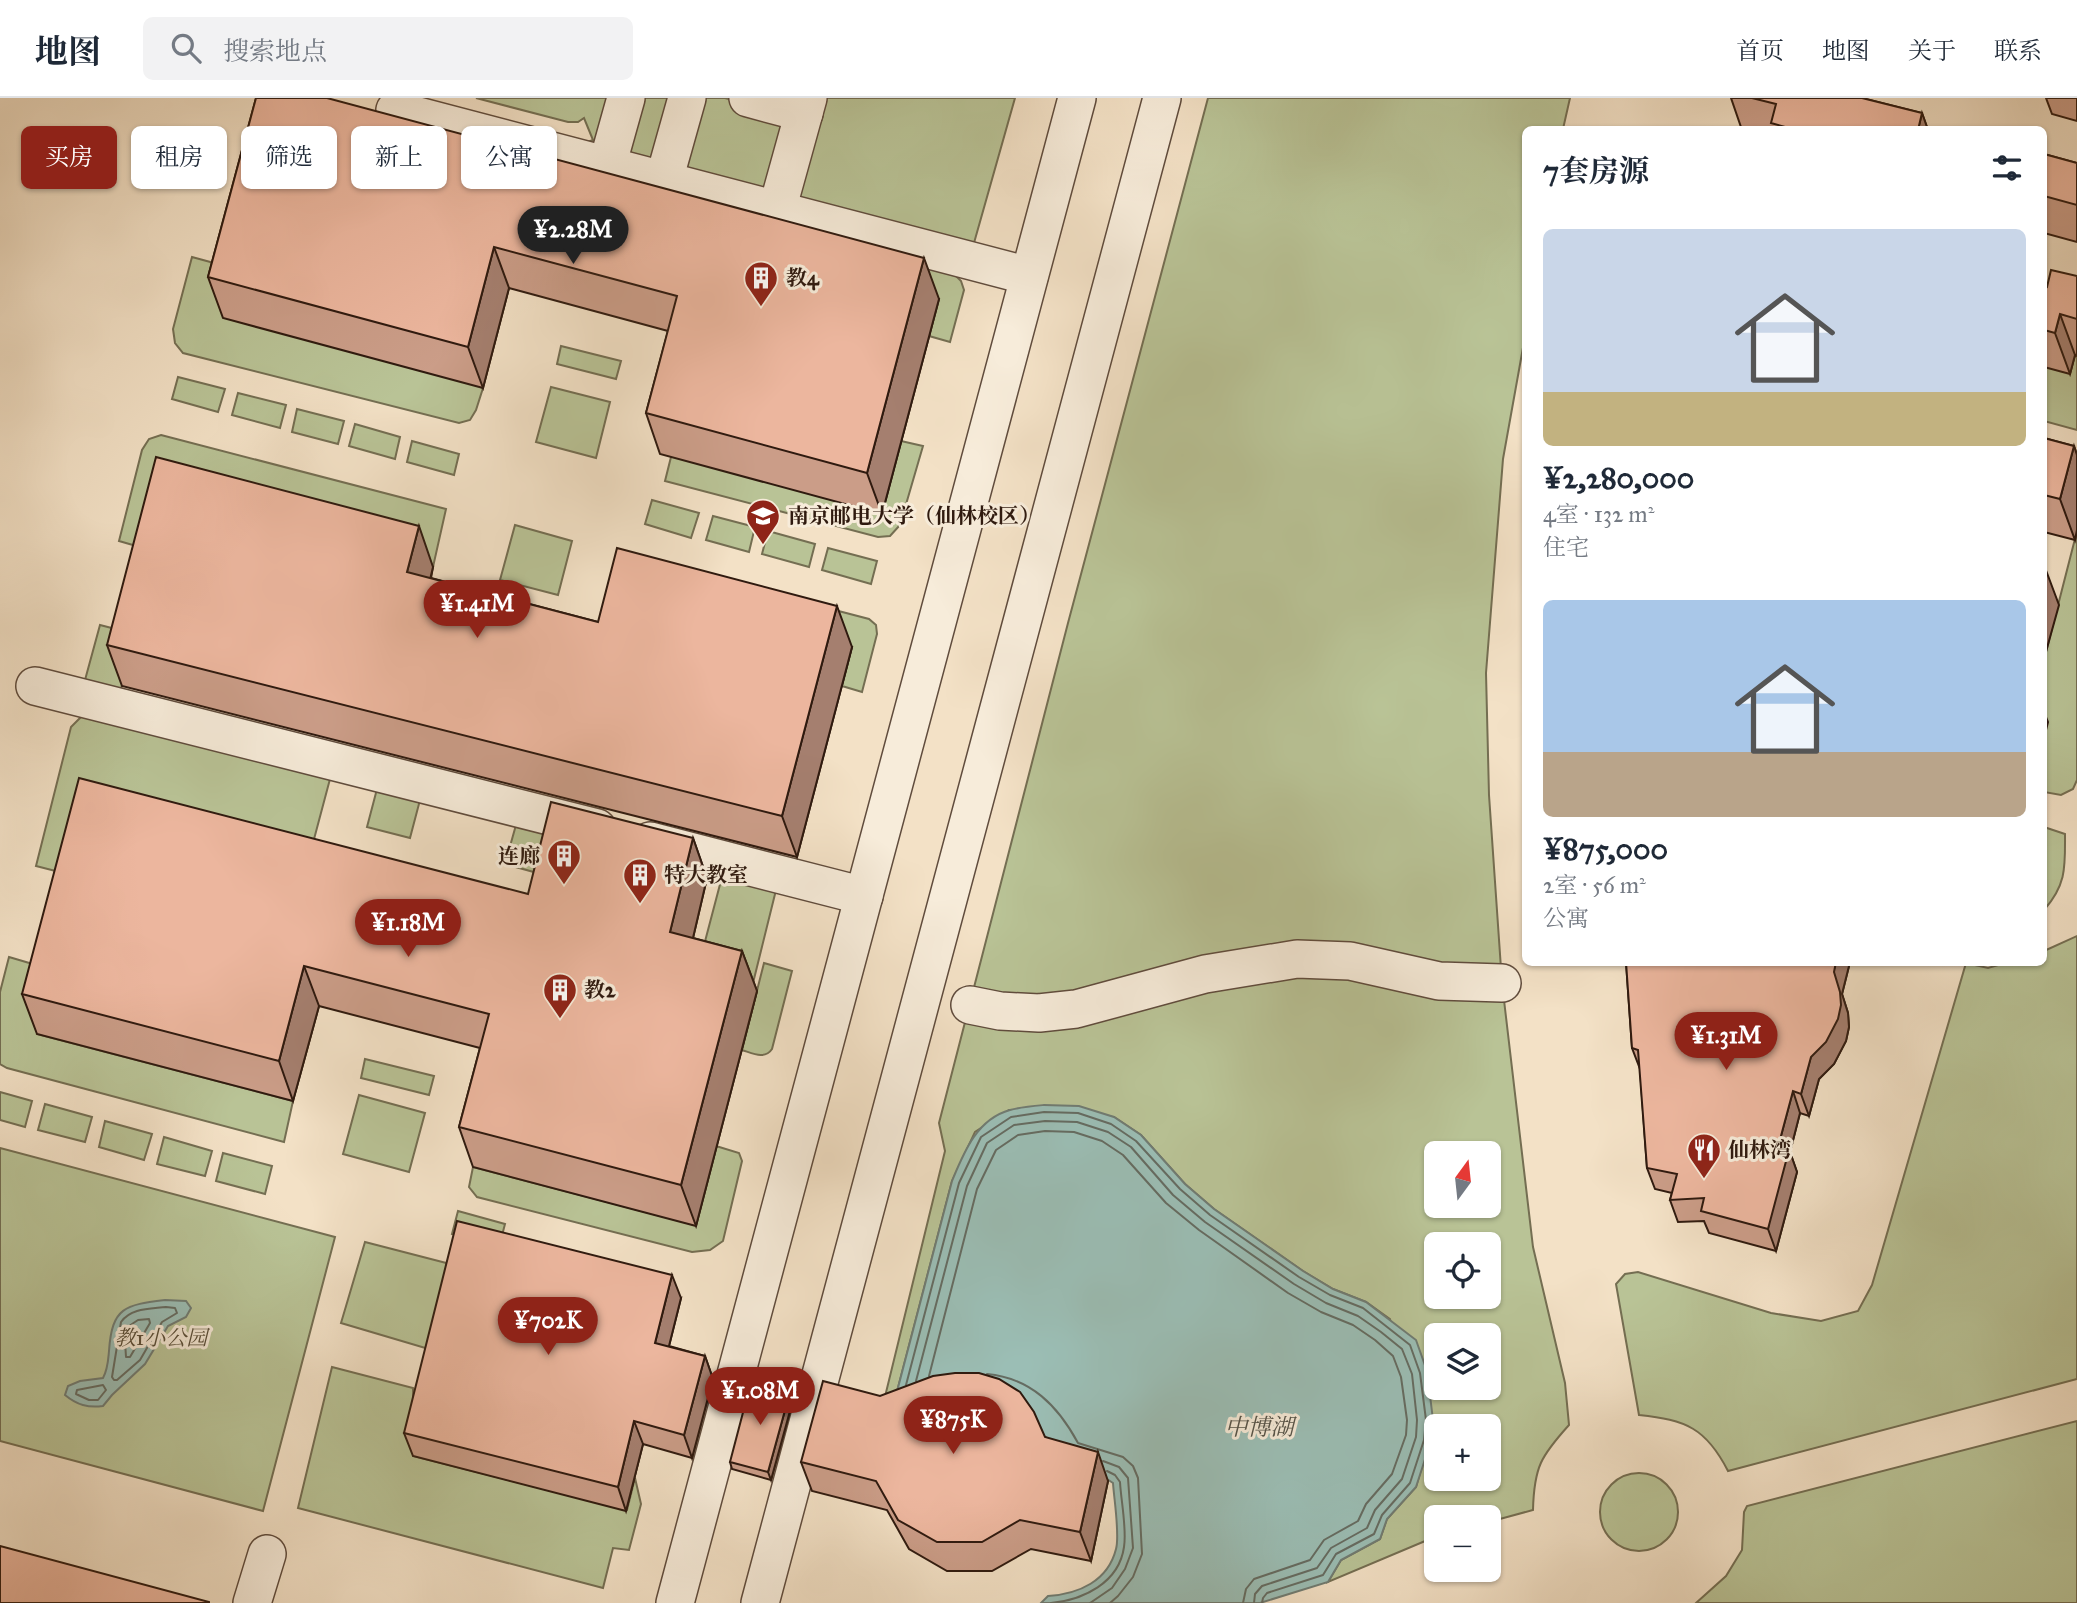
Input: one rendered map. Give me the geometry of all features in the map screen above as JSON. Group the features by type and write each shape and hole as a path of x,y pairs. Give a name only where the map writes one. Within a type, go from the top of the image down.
{"street":[{"path":"607,166 626,98"},
{"path":"664,180 687,98"},
{"path":"748,98 806,106 776,210"},
{"path":"675,1603 1077,98"},
{"path":"760,1603 1162,98"},
{"path":"395,110 1029,276"},
{"path":"35,686 864,896"},
{"path":"970,1005 1000,1011 1039,1013 1076,1009 1205,974 1297,959 1350,961 1439,981 1502,982"},
{"path":"252,1603 268,1554"}],"green space":[{"path":"476,98 619,98 606,145 585,143 593,140 584,118 578,122 568,122"},
{"path":"634,98 679,98 661,165 620,154"},
{"path":"696,98 725,98 792,116 771,195 676,170"},
{"path":"815,98 1015,98 972,250 787,200"},
{"path":"1208,98 1570,98 1564,126 1522,126 1522,353 1503,459 1486,673 1489,795 1502,983 1533,1247 1565,1383 1569,1425 1552,1445 1537,1472 1533,1510 1501,1519 1501,1505 1424,1505 1424,1541 1328,1582 1341,1560 1380,1539 1387,1519 1416,1487 1422,1466 1390,1319 1366,1302 1333,1289 1303,1271 1214,1209 1185,1184 1141,1135 1114,1117 1009,1110 975,1132 952,1181 894,1403 881,1413 945,1151 939,1123 1068,623"},
{"path":"726,212 954,274 961,281 964,290 950,342 929,336"},
{"path":"192,257 236,269 483,388 476,410 470,420 459,423 183,353 175,343 173,329"},
{"path":"561,346 621,361 616,379 557,364"},
{"path":"2077,356 2077,430 2047,422 2047,366"},
{"path":"178,377 225,389 218,412 172,399"},
{"path":"551,387 610,402 596,458 536,442"},
{"path":"238,393 286,405 280,428 232,415"},
{"path":"297,409 344,421 338,444 292,432"},
{"path":"355,424 400,437 395,459 349,446"},
{"path":"161,435 446,509 433,567 157,552 119,541 142,450 149,439"},
{"path":"412,441 459,454 454,475 407,462"},
{"path":"901,441 923,446 900,525 890,536 878,537 665,481 671,457"},
{"path":"652,500 699,513 691,538 645,524"},
{"path":"713,516 755,527 749,552 706,540"},
{"path":"515,525 572,541 558,595 500,580"},
{"path":"768,531 815,544 809,567 762,554"},
{"path":"2077,531 2077,780 2073,789 2061,795 2047,793 2047,648"},
{"path":"828,548 877,561 871,584 822,570"},
{"path":"640,559 869,619 876,625 877,634 862,692 842,686 852,647"},
{"path":"100,625 135,634 121,689 85,680"},
{"path":"88,715 330,779 305,873 79,877 36,866 71,727 81,717"},
{"path":"377,789 420,800 410,838 367,827"},
{"path":"516,825 559,836 548,876 505,864"},
{"path":"2047,828 2065,834 2063,874 2047,907"},
{"path":"723,873 777,886 753,983 698,968"},
{"path":"2077,936 2077,1379 1728,1471 1711,1445 1693,1429 1670,1420 1639,1415 1616,1284 1625,1274 1638,1272 1771,1313 1821,1321 1858,1311 1872,1285 1965,966 2047,966 2047,950"},
{"path":"9,957 53,970 37,1034 293,1101 284,1142 0,1064 0,992"},
{"path":"764,963 792,971 772,1049 762,1055 742,1050"},
{"path":"365,1059 434,1076 429,1095 361,1078"},
{"path":"0,1092 32,1101 25,1127 0,1120"},
{"path":"359,1095 425,1113 409,1172 343,1154"},
{"path":"45,1104 92,1117 85,1142 38,1130"},
{"path":"105,1121 152,1134 144,1160 99,1147"},
{"path":"164,1137 212,1151 205,1176 157,1164"},
{"path":"716,1146 739,1153 742,1161 723,1241 710,1250 692,1252 477,1197 469,1187 473,1167 695,1225"},
{"name":"教1小公园","path":"0,1148 335,1237 263,1511 0,1441"},
{"path":"223,1153 272,1166 265,1194 216,1181"},
{"path":"458,1211 505,1224 499,1247 452,1234"},
{"path":"365,1242 454,1265 432,1350 341,1323"},
{"path":"332,1367 413,1388 413,1456 627,1510 635,1478 641,1504 629,1550 613,1548 603,1588 298,1508"},
{"path":"2077,1421 2077,1603 1696,1603 1726,1576 1742,1550 1744,1512 1747,1506"},
{"path":"1639,1473 1654,1476 1667,1484 1675,1497 1678,1512 1675,1527 1667,1540 1654,1548 1639,1551 1624,1548 1611,1540 1603,1527 1600,1512 1603,1497 1611,1484 1624,1476"}],"water":[{"name":"中博湖","path":"1079,1106 1114,1117 1141,1135 1185,1184 1214,1209 1303,1271 1333,1289 1366,1302 1416,1340 1424,1363 1424,1400 1431,1400 1432,1414 1424,1414 1424,1462 1416,1487 1387,1519 1380,1539 1341,1560 1328,1582 1260,1603 1041,1603 1048,1596 1071,1592 1091,1584 1112,1560 1117,1535 1113,1483 1046,1439 1031,1420 894,1403 952,1181 961,1159 973,1138 989,1121 999,1114 1023,1107"},
{"path":"165,1300 186,1301 191,1308 186,1317 168,1326 145,1364 103,1406 83,1405 65,1395 68,1386 80,1381 103,1378 113,1325 123,1311 140,1304"}],"building":[{"name":"教4","path":"256,98 327,98 431,126 351,126 351,189 447,189 447,130 461,134 461,189 557,189 557,160 924,258 867,473 646,413 677,296 494,247 468,347 208,277 241,154 241,189 337,189 337,126 248,126"},
{"path":"1752,98 1862,98 1922,113 1919,126 1782,126 1771,123 1776,104"},
{"path":"2047,155 2077,163 2077,205 2047,197"},
{"path":"2051,270 2077,276 2077,319 2060,314 2055,333 2047,331 2047,287"},
{"path":"2047,439 2074,446 2060,499 2047,496"},
{"path":"156,457 419,526 407,572 598,622 617,548 837,606 782,816 107,645"},
{"name":"教2","path":"79,778 528,894 551,802 693,838 670,932 742,951 681,1185 459,1127 489,1014 304,966 279,1061 22,994"},
{"path":"1626,966 1835,966 1841,1005 1838,1019 1826,1042 1811,1057 1801,1094 1793,1091 1778,1147 1789,1150 1768,1229 1701,1211 1704,1198 1670,1200 1677,1174 1647,1168 1638,1050 1632,1048"},
{"path":"457,1221 672,1275 655,1343 705,1356 684,1435 634,1421 618,1487 404,1433"},
{"path":"979,1373 999,1379 1020,1392 1034,1412 1045,1437 1098,1452 1080,1532 1020,1520 982,1542 937,1542 898,1520 876,1481 801,1462 823,1381 880,1396 933,1376"},
{"path":"751,1382 790,1392 768,1472 730,1462"},
{"path":"0,1546 209,1602 209,1603 0,1603"}],"place":[{"name":"教4","path":"761,308"},
{"name":"南京邮电大学（仙林校区）","path":"763,546"},
{"name":"连廊","path":"564,886"},
{"name":"特大教室","path":"640,905"},
{"name":"教2","path":"560,1020"},
{"name":"仙林湾","path":"1704,1180"}]}
